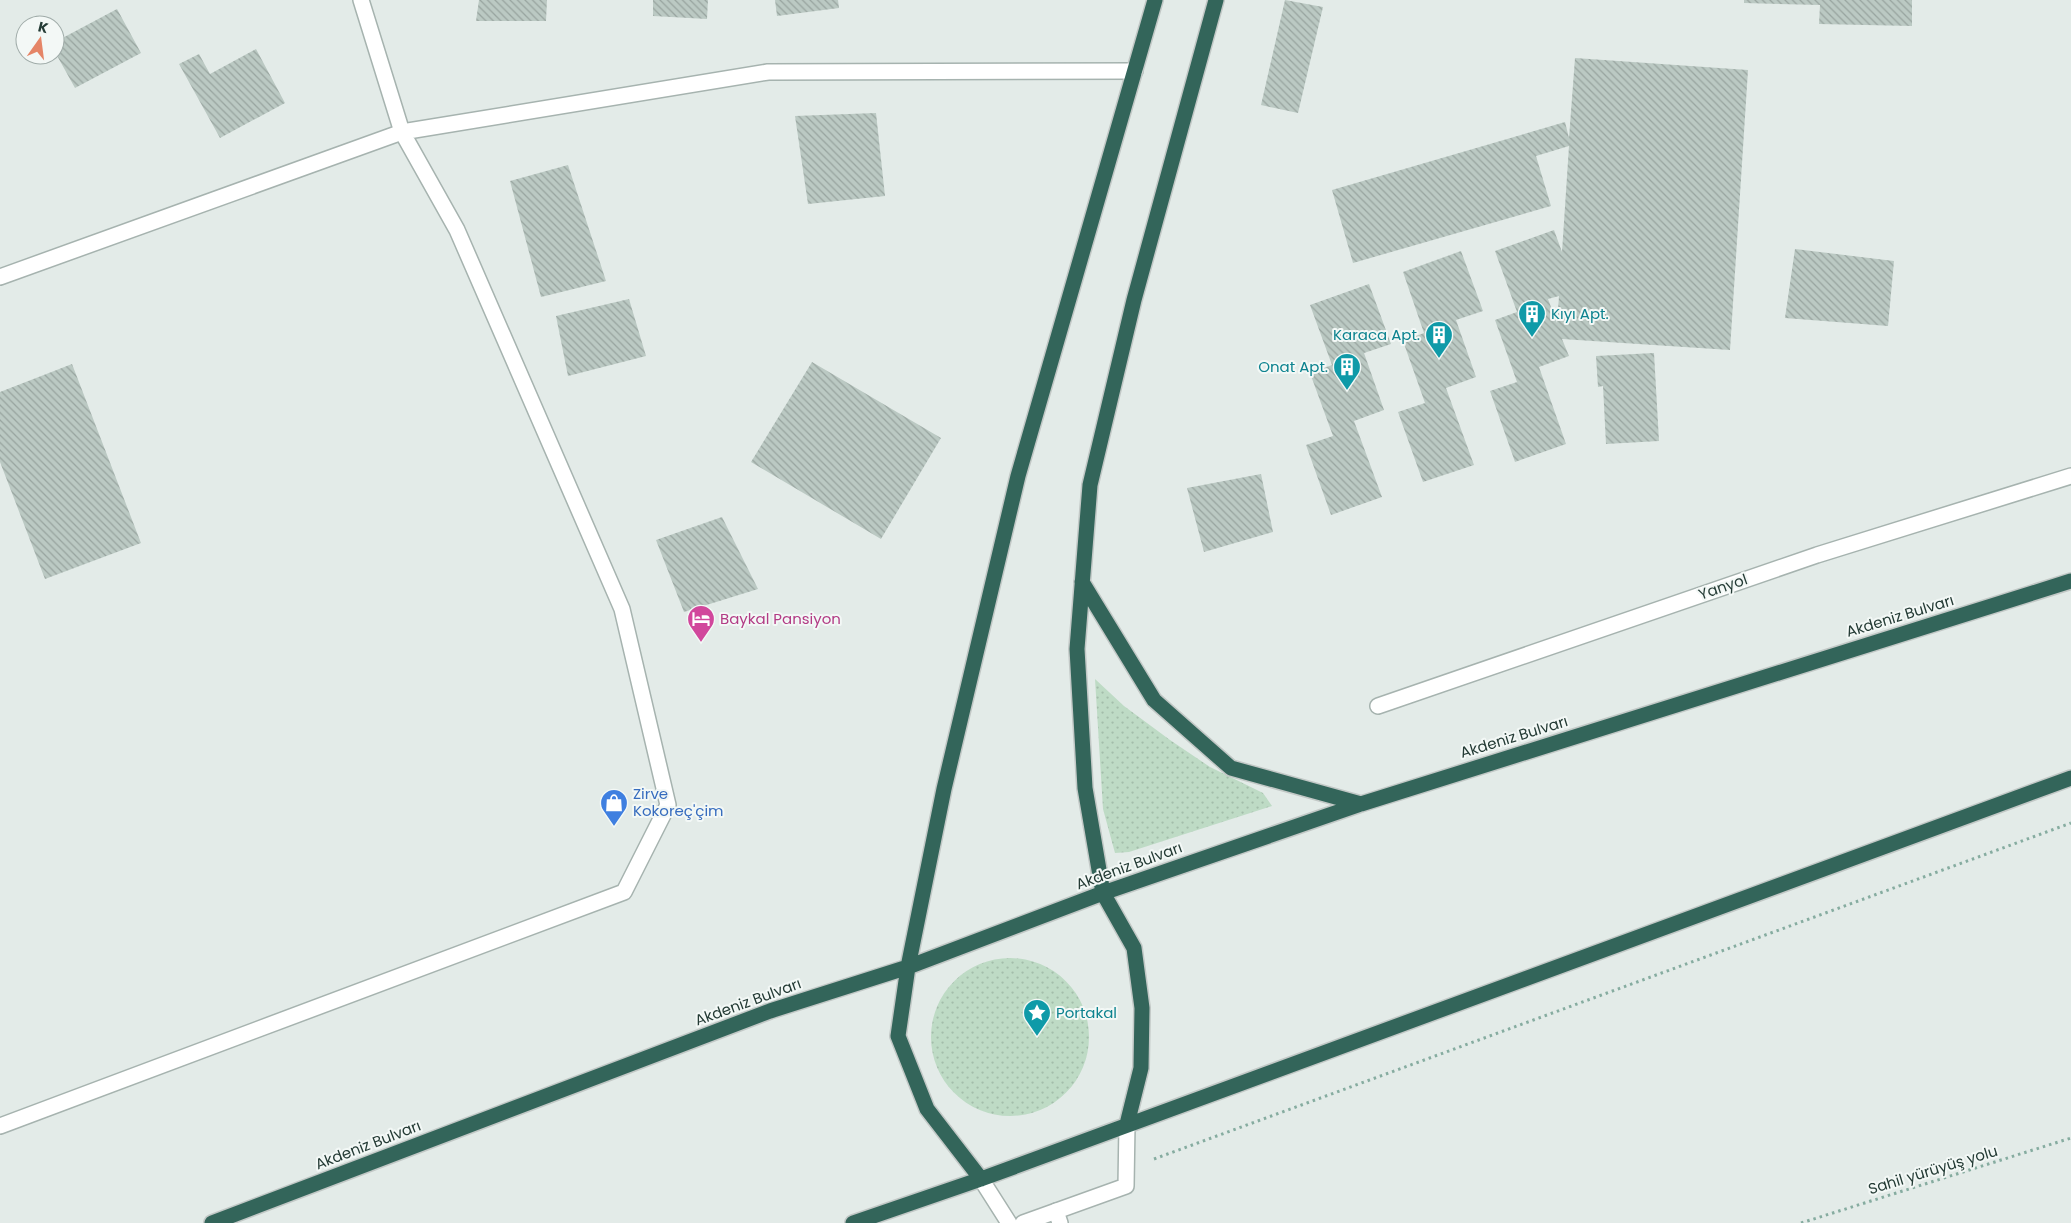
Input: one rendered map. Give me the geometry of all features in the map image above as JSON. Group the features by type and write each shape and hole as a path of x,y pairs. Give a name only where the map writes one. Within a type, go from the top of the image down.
{"highway":[{"path":"981,1179 927,1109 898,1036 908,968 944,789 1018,476 1155,0"},
{"path":"1127,1124 1141,1068 1142,1008 1134,948 1103,893 1085,788 1077,648 1082,582 1090,485 1134,300 1216,0"},
{"name":"Akdeniz Bulvarı","path":"212,1223 770,1011 908,968 1103,893 1361,804 2071,581"},
{"path":"1082,582 1154,700 1231,768 1361,804"},
{"path":"853,1223 981,1179 2071,778"}],"street":[{"path":"0,1126 624,892 668,805 622,609 457,230 402,132 361,0"},
{"path":"0,278 402,132 768,72 1135,71"},
{"name":"Yanyol","path":"1378,706 1817,555 2071,476"},
{"path":"1023,1223 1058,1217 1126,1186 1127,1124"},
{"path":"981,1179 1009,1223"}],"path":[{"path":"1126,1169 2071,823"},
{"name":"Sahil yürüyüş yolu","path":"1801,1223 2071,1138"}],"green space":[{"path":"1095,679 1124,706 1170,740 1210,767 1263,793 1272,806 1129,852 1115,853 1103,809"},
{"path":"1018,958 1033,961 1047,967 1066,981 1076,993 1086,1014 1089,1037 1086,1060 1076,1081 1066,1093 1054,1103 1033,1113 1018,1116 1002,1116 987,1113 966,1103 944,1081 932,1052 931,1029 934,1014 944,993 966,971 995,959"}],"building":[{"path":"479,0 547,0 546,21 476,21"},
{"path":"653,0 708,0 707,19 653,16"},
{"path":"775,0 838,0 839,8 777,16"},
{"path":"1285,0 1323,7 1298,113 1261,105"},
{"path":"1744,0 1912,0 1912,26 1819,24 1820,5 1744,3"},
{"path":"117,9 141,53 75,88 62,65 65,65 65,37"},
{"path":"256,49 285,103 220,138 179,64 199,54 210,74"},
{"path":"1575,58 1748,70 1730,350 1562,339 1569,356 1539,367 1566,444 1515,462 1490,391 1517,382 1495,320 1517,312 1495,251 1554,230 1562,252 1569,146 1536,156 1551,206 1353,263 1332,190 1565,122 1569,138","holes":["1559,296 1557,323 1548,299"]},
{"path":"876,113 885,196 808,204 795,116"},
{"path":"568,165 606,281 541,297 510,181"},
{"path":"1795,249 1894,261 1888,326 1785,318"},
{"name":"Karaca Apt.","path":"1461,251 1483,311 1456,320 1476,377 1446,388 1474,465 1423,482 1398,412 1425,403 1403,341 1424,333 1403,272"},
{"name":"Onat Apt.","path":"1369,284 1391,344 1364,353 1384,410 1354,421 1382,497 1331,515 1306,445 1333,436 1310,373 1332,365 1310,305"},
{"path":"629,299 646,356 568,376 556,316"},
{"path":"1654,353 1659,441 1606,444 1603,386 1598,387 1596,356"},
{"path":"812,362 941,438 881,539 751,462"},
{"path":"72,364 141,543 45,579 0,462 0,392"},
{"path":"1261,474 1273,532 1204,552 1187,488"},
{"path":"722,517 758,589 684,612 656,540"}],"place":[{"name":"Kıyı Apt.","path":"1532,338"},
{"name":"Karaca Apt.","path":"1439,359"},
{"name":"Onat Apt.","path":"1347,391"},
{"name":"Baykal Pansiyon","path":"701,643"},
{"name":"Zirve Kokoreç'çim","path":"614,827"},
{"name":"Portakal","path":"1037,1037"}]}
